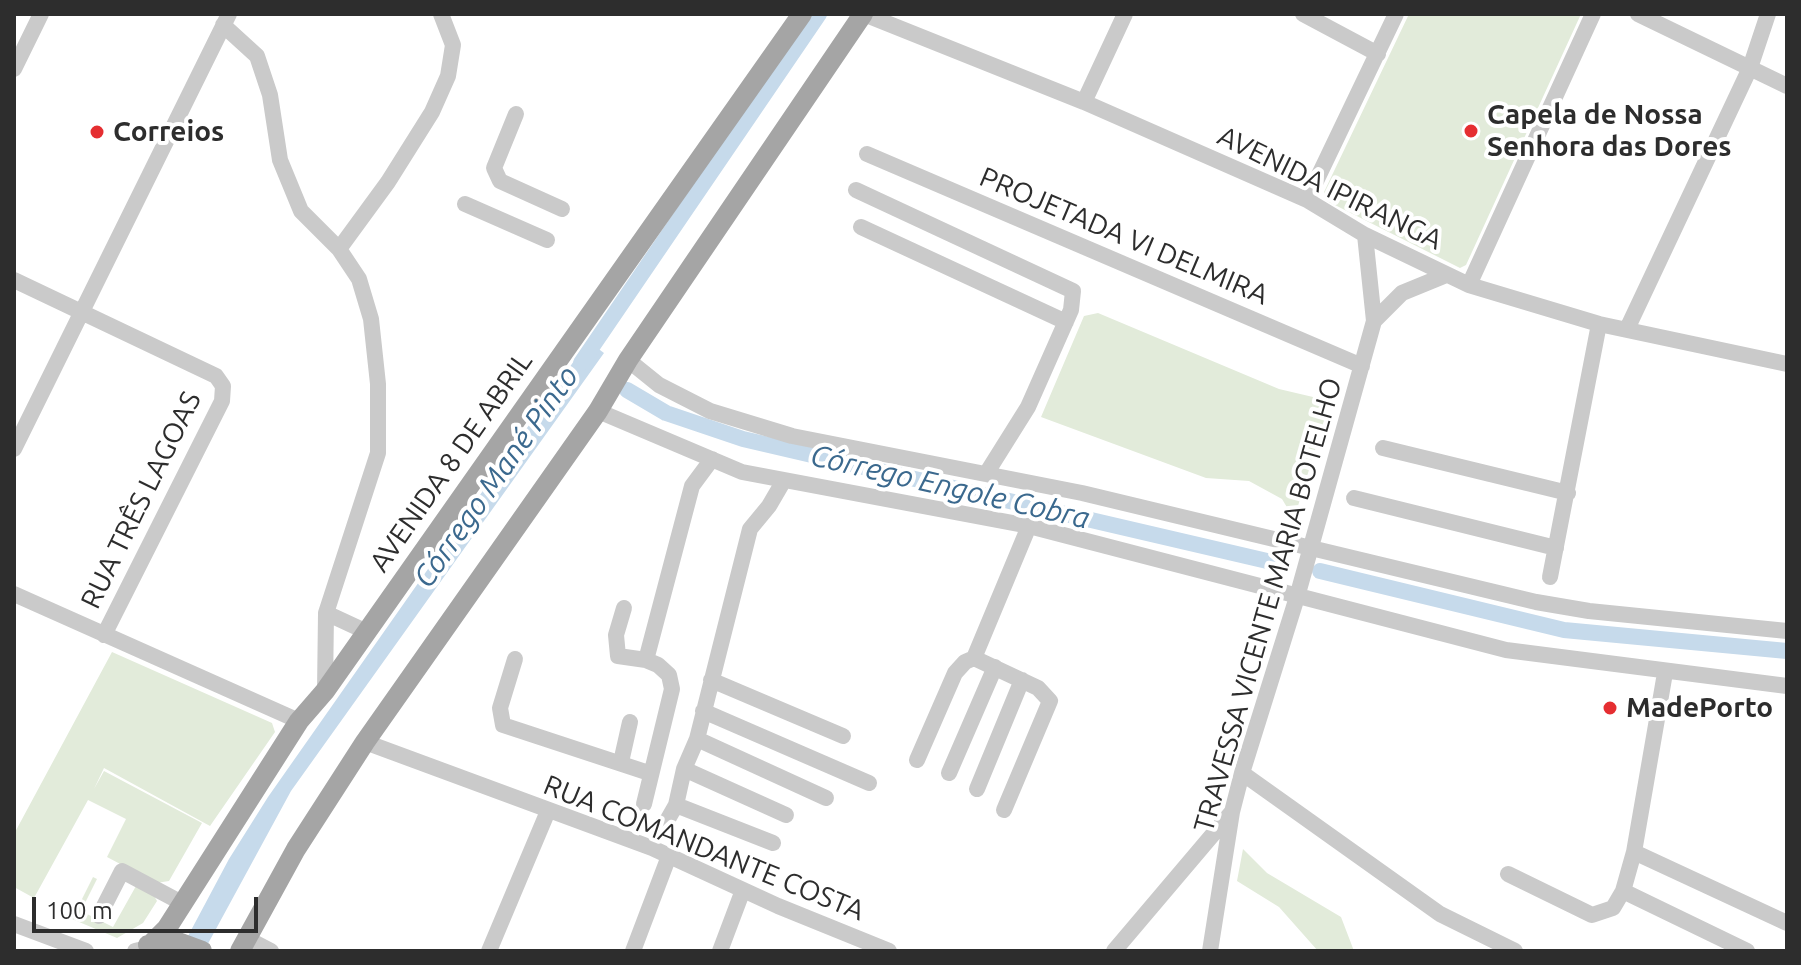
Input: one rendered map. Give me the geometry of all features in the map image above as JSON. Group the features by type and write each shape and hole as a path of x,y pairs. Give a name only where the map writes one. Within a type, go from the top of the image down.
{"main road":[{"name":"AVENIDA 8 DE ABRIL","path":"140,949 167,928 299,721 325,691 367,632 802,14"},
{"path":"243,945 296,849 365,742 598,411 628,360 864,14"},
{"name":"AVENIDA 8 DE ABRIL","path":"140,949 181,941 202,951"}],"street":[{"path":"14,69 41,14"},
{"path":"339,249 388,182 432,112 453,45 441,14"},
{"name":"AVENIDA IPIRANGA","path":"864,14 1084,102 1307,200 1365,235 1469,285 1599,324 1787,364"},
{"path":"1084,102 1125,14"},
{"path":"1303,14 1378,54"},
{"path":"1307,200 1396,14"},
{"path":"1469,285 1593,14"},
{"path":"1638,14 1787,86"},
{"path":"1627,329 1750,68 1768,14"},
{"path":"14,449 226,19 257,56 270,95 280,160 301,211 339,249 359,279 371,319 378,384 378,453 326,613 325,691"},
{"path":"516,114 494,168 500,181 562,209"},
{"name":"PROJETADA VI DELMIRA","path":"867,154 1362,366"},
{"path":"856,190 1069,287 1074,297 1028,407 986,474"},
{"path":"465,204 547,240"},
{"path":"861,227 1066,322"},
{"name":"TRAVESSA VICENTE MARIA BOTELHO","path":"1210,951 1232,812 1242,773 1297,597 1374,321 1365,235"},
{"path":"1374,321 1402,293 1446,275"},
{"path":"14,280 83,313"},
{"name":"RUA TRÊS LAGOAS","path":"83,313 216,376 223,386 222,401 104,635"},
{"path":"1550,577 1599,324"},
{"path":"628,360 659,385 710,411 792,436 986,474 1549,604 1787,631"},
{"path":"598,411 742,472 1029,526 1506,650 1665,673 1787,686"},
{"path":"1383,448 1568,493"},
{"path":"646,660 692,486 712,459"},
{"path":"664,826 676,805 684,769 697,739 750,529 783,482"},
{"path":"1354,498 1556,548"},
{"path":"917,760 955,673 974,658 1029,526"},
{"path":"14,594 299,721"},
{"path":"624,608 616,635 618,656 646,660 669,675 672,689 649,773 644,804"},
{"path":"326,613 367,632"},
{"path":"974,658 1038,688 1050,701 1004,810"},
{"path":"515,659 500,708 503,725 649,773"},
{"path":"949,773 995,667"},
{"path":"1508,874 1592,915 1613,908 1623,891 1634,852 1665,673"},
{"path":"711,680 843,736"},
{"path":"977,789 1022,680"},
{"path":"703,711 869,783"},
{"path":"621,762 630,722"},
{"path":"697,739 826,798"},
{"name":"RUA COMANDANTE COSTA","path":"365,742 669,856 889,951"},
{"path":"684,769 786,815"},
{"path":"1242,773 1440,914 1515,951"},
{"path":"676,805 773,843"},
{"path":"489,951 548,811"},
{"path":"1114,951 1232,812"},
{"path":"1634,852 1787,923"},
{"path":"633,951 669,856"},
{"path":"99,916 122,871 182,903"},
{"path":"720,951 743,890"},
{"path":"1623,891 1747,951"},
{"path":"14,925 54,951"},
{"path":"14,925 86,951"},
{"path":"243,945 271,951"}],"green space":[{"path":"1409,14 1581,14 1466,265 1460,268 1327,201 1324,192"},
{"path":"1098,313 1279,389 1330,401 1294,519 1282,499 1249,481 1206,478 1041,417 1084,316"},
{"path":"112,652 272,723 275,732 210,826 104,768 94,789 104,771 202,823 169,881 156,883 107,857 126,819 88,800 34,898 14,887 14,834"},
{"path":"1243,849 1267,873 1341,917 1354,951 1318,951 1279,907 1237,881"},
{"path":"93,877 97,879 81,911 113,927 136,886 153,894 157,901 143,923 117,938 72,919"}],"water":[{"name":"Córrego Mané Pinto","path":"588,341 604,353 291,791 204,951 180,951 229,859 268,797"}],"waterway":[{"name":"Córrego Mané Pinto","path":"581,363 819,14"},
{"name":"Córrego Engole Cobra","path":"627,390 666,413 743,439 1280,564"},
{"name":"Córrego Engole Cobra","path":"1320,571 1564,630 1787,651"}],"place":[{"name":"Capela de Nossa Senhora das Dores","path":"1471,131"},
{"name":"Correios","path":"97,132"},
{"name":"MadePorto","path":"1610,708"}]}
